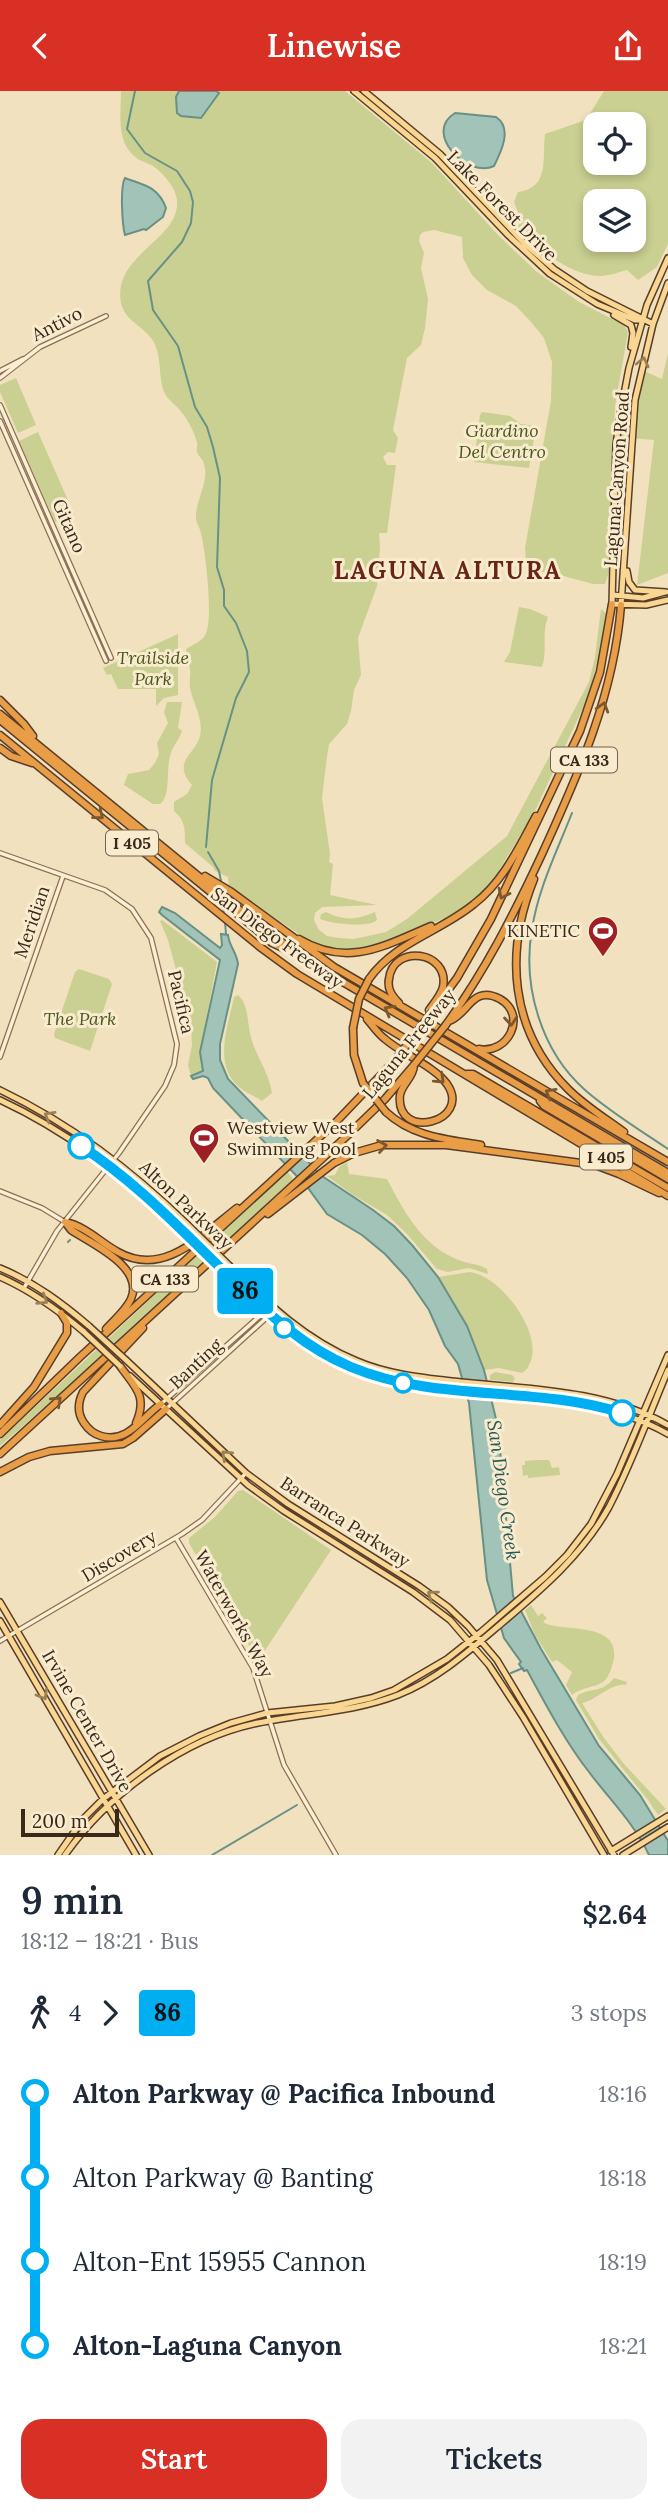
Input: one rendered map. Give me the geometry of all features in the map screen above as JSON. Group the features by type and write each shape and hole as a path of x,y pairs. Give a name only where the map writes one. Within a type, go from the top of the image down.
{"highway":[{"name":"Laguna Freeway","path":"299,1185 314,1166 366,1118 413,1068 449,1021 500,939 578,774 600,716 614,662 621,601"},
{"name":"Laguna Freeway","path":"0,1434 353,1106 416,1034 416,1030 457,978 491,919 580,731 596,687 612,604"},
{"path":"0,700 38,743"},
{"name":"I 405","path":"0,714 190,869 216,885"},
{"path":"0,720 217,898 231,905"},
{"name":"San Diego Freeway","path":"0,735 297,974 616,1163 668,1197"},
{"path":"0,748 11,756 37,765"},
{"path":"564,765 556,773 540,809 500,877 486,894 461,913 393,953 369,979 359,999 353,1028 354,1055 363,1083 386,1112 413,1131 433,1138 596,1165 668,1197"},
{"path":"549,838 524,904 516,940 516,981 523,1013 541,1055 568,1089 652,1152"},
{"path":"216,885 230,891 325,962 668,1162"},
{"name":"San Diego Freeway","path":"216,885 231,905 307,961 668,1173"},
{"path":"266,919 314,947 349,954 382,947 461,913"},
{"path":"431,1011 442,988 443,979 439,968 424,956 402,958 390,972 388,984 391,993 397,1002 433,1025"},
{"path":"449,1021 456,1019 466,1005 478,997 494,997 507,1005 512,1014 513,1025 505,1043 491,1050 470,1046"},
{"path":"363,1015 384,1039 446,1083 450,1092 450,1104 447,1112 436,1121 417,1122 406,1115 402,1108 401,1090 413,1074 413,1068"},
{"path":"465,1075 473,1074 668,1188"},
{"name":"San Diego Freeway","path":"537,1097 544,1106 668,1179"},
{"path":"299,1185 354,1153 376,1146 396,1144 463,1147 596,1165"},
{"name":"CA 133","path":"0,1454 230,1243 299,1185"},
{"path":"65,1222 76,1225 126,1256 156,1261 177,1253 251,1200"},
{"path":"65,1222 71,1230 125,1267 133,1282 129,1303 80,1357"},
{"path":"167,1404 135,1428 115,1438 95,1434 81,1419 80,1400 92,1381 178,1291"},
{"path":"0,1425 34,1387 67,1333 67,1323 61,1313"},
{"path":"120,1366 140,1394 141,1411 135,1428"},
{"path":"0,1473 20,1461 50,1451 123,1444 133,1438 167,1404"}],"main road":[{"name":"Lake Forest Drive","path":"354,91 435,158 533,260 573,290 612,311 642,320"},
{"name":"Lake Forest Drive","path":"364,91 440,154 538,256 578,286 653,324"},
{"name":"Laguna Canyon Road","path":"612,604 616,445 620,415 642,320 668,258"},
{"name":"Laguna Canyon Road","path":"621,601 635,400 653,324 668,283"},
{"path":"573,290 589,303 631,325 632,340 620,398 620,415"},
{"path":"626,548 627,575 631,586 641,592 667,591"},
{"path":"612,604 667,591"},
{"path":"613,595 621,601 646,605 668,600"},
{"name":"Alton Parkway","path":"0,1090 62,1123 114,1159 187,1224 273,1308 318,1342 361,1363 404,1375 586,1396 646,1414 668,1425"},
{"name":"Alton Parkway","path":"0,1100 55,1130 108,1165 147,1197 267,1313 311,1346 356,1369 399,1382 590,1405 643,1422 668,1434"},
{"name":"Barranca Parkway","path":"0,1268 56,1299 89,1326 126,1360 240,1479 450,1620 470,1640 523,1717 609,1854"},
{"name":"Barranca Parkway","path":"0,1277 24,1288 61,1313 246,1473 279,1498 448,1607 497,1660 609,1854"},
{"path":"58,1855 78,1825 103,1799 201,1742 237,1728 345,1711 396,1696 434,1678 475,1647 560,1571 595,1528 610,1505 668,1355"},
{"path":"646,1414 668,1370"},
{"path":"65,1855 113,1795 160,1756 231,1723 267,1713 335,1706 371,1698 418,1678 447,1659 559,1563 591,1524 605,1501 643,1422"},
{"name":"Irvine Center Drive","path":"0,1601 149,1855"},
{"name":"Irvine Center Drive","path":"0,1621 136,1855"},
{"path":"609,1854 668,1816"},
{"path":"623,1855 667,1828"}],"street":[{"name":"Antivo","path":"0,371 40,347 106,316"},
{"name":"Antivo","path":"0,378 11,372 23,359"},
{"name":"Gitano","path":"0,405 111,658"},
{"name":"Gitano","path":"0,421 106,661"},
{"name":"Pacifica","path":"0,853 111,894 132,909 141,920 154,946 177,1044 171,1075 114,1159 52,1240 24,1288"},
{"name":"Meridian","path":"0,1057 63,876"},
{"path":"0,1191 34,1204 65,1222"},
{"name":"Banting","path":"167,1404 273,1308"},
{"name":"Banting","path":"167,1404 267,1313"},
{"name":"Discovery","path":"0,1641 176,1538 202,1520 246,1473"},
{"name":"Waterworks Way","path":"176,1538 253,1668 284,1765 336,1855"}],"green space":[{"path":"121,91 345,91 432,163 499,236 537,272 579,302 624,325 628,332 615,406 609,572 605,584 593,584 549,572 527,572 525,548 551,401 552,362 544,338 531,322 516,306 487,290 472,275 463,258 462,237 434,230 420,235 419,241 424,253 421,268 428,299 425,328 421,345 407,358 393,430 398,438 395,453 388,452 383,457 387,465 396,465 387,533 379,533 377,586 358,638 361,675 354,690 347,724 329,744 322,798 329,862 333,864 330,895 377,905 322,907 315,913 314,920 319,930 327,936 354,939 386,932 407,919 507,836 589,682 601,609 607,614 601,650 588,697 534,813 496,875 474,901 445,918 378,946 346,952 318,946 306,939 229,887 228,877 215,871 185,843 184,825 174,811 174,802 187,794 192,785 186,777 184,764 198,742 201,729 191,693 186,649 204,637 209,618 205,555 196,518 205,468 189,424 164,393 158,352 153,340 127,316 121,303 121,286 127,272 136,259 169,226 175,214 177,200 165,177 128,150 121,126"},
{"path":"604,91 668,91 668,244 657,267 638,280 627,270 600,276 576,271 554,259 517,226 522,222 514,202 518,192 535,185 540,178 544,162 545,134 583,121 583,175 646,175 646,112 591,112"},
{"path":"668,353 668,573 637,585 654,440 619,437 626,410 644,371 662,379"},
{"path":"16,378 36,425 18,433 0,392 0,385"},
{"name":"Giardino Del Centro","path":"482,412 510,416 521,424 536,426 529,468 474,462"},
{"path":"38,432 74,514 55,522 19,441"},
{"path":"519,607 548,617 542,667 504,662 510,652"},
{"name":"Trailside Park","path":"178,634 178,695 164,698 156,706 156,689 118,689 111,674 107,675 103,668"},
{"path":"167,702 182,702 178,728 182,731 170,756 166,795 160,804 153,804 124,785 128,774 149,770 155,763 159,754 157,743 168,723 164,712"},
{"path":"326,912 350,918 375,912 377,920 358,925 320,919 321,914"},
{"path":"160,921 217,962 200,1052 203,1071 191,1076 188,1065 192,1045 191,1025 168,940"},
{"name":"The Park","path":"79,969 109,979 112,984 90,1051 55,1038 54,1034 75,972"},
{"path":"238,995 246,1008 252,1041 272,1093 262,1101 243,1090 233,1081 227,1070 224,1047 234,997"},
{"path":"347,1162 349,1174 387,1179 414,1225 432,1244 456,1259 487,1269 488,1274 469,1268 448,1272 437,1269 387,1215 327,1176 335,1175 339,1167"},
{"path":"287,1171 294,1180 121,1340 0,1446 0,1440"},
{"path":"470,1272 494,1284 517,1308 526,1323 533,1353 522,1373 499,1368 484,1370 467,1326 438,1277"},
{"path":"495,1372 515,1378 513,1382 490,1380 490,1375"},
{"path":"549,1460 552,1468 559,1467 560,1475 528,1478 528,1475 523,1476 522,1465 525,1465 525,1461"},
{"path":"243,1490 331,1550 258,1661 189,1543 189,1538 215,1517 238,1491"},
{"path":"531,1605 538,1616 542,1613 547,1618 543,1622 598,1633 607,1638 613,1646 614,1658 606,1679 572,1695 566,1685 572,1672 557,1660 552,1662 535,1635 525,1610"},
{"path":"614,1678 627,1682 626,1685 614,1687 582,1703 624,1764 666,1809 658,1815 599,1739 576,1700 578,1695 601,1688"}],"water":[{"path":"179,91 219,93 201,118 181,116 177,113 176,97"},
{"path":"455,113 496,117 501,122 505,134 494,166 472,166 452,152 444,132 446,122"},
{"path":"125,178 154,191 166,208 163,217 146,230 125,235 122,189"},
{"name":"San Diego Creek","path":"162,907 175,913 220,948 221,934 228,935 238,964 220,1044 220,1060 228,1079 322,1176 394,1226 438,1277 467,1326 484,1370 498,1427 513,1596 599,1746 640,1795 668,1841 668,1855 649,1855 629,1822 572,1748 527,1670 524,1671 504,1638 487,1580 469,1403 458,1364 445,1346 429,1310 407,1278 385,1254 362,1235 327,1214 308,1188 213,1088 208,1078 203,1076 193,1079 191,1076 203,1071 200,1052 220,960 162,915 159,912"}],"waterway":[{"name":"San Diego Creek","path":"135,91 127,129 145,153 177,171 190,191 193,202 191,223 182,242 148,281 153,310 178,346 195,407 207,427 213,447 220,478 217,567 224,590 224,606 236,623 247,651 249,672 236,698 212,780 206,847"},
{"path":"572,813 543,885 532,929 530,973 538,1016 557,1056 585,1090 668,1149"},
{"name":"San Diego Creek","path":"208,852 219,871 221,881"},
{"name":"San Diego Creek","path":"223,904 224,916"},
{"name":"San Diego Creek","path":"225,922 226,934"},
{"path":"511,1673 523,1668"},
{"path":"212,1855 297,1805"}],"bus line":[{"name":"86","path":"81,1146 147,1197 274,1319 334,1360 399,1382 563,1400 622,1413"}],"place":[{"name":"KINETIC","path":"603,958"},
{"name":"Westview West Swimming Pool","path":"204,1165"}],"district":[{"name":"LAGUNA ALTURA","path":"448,571"}]}
